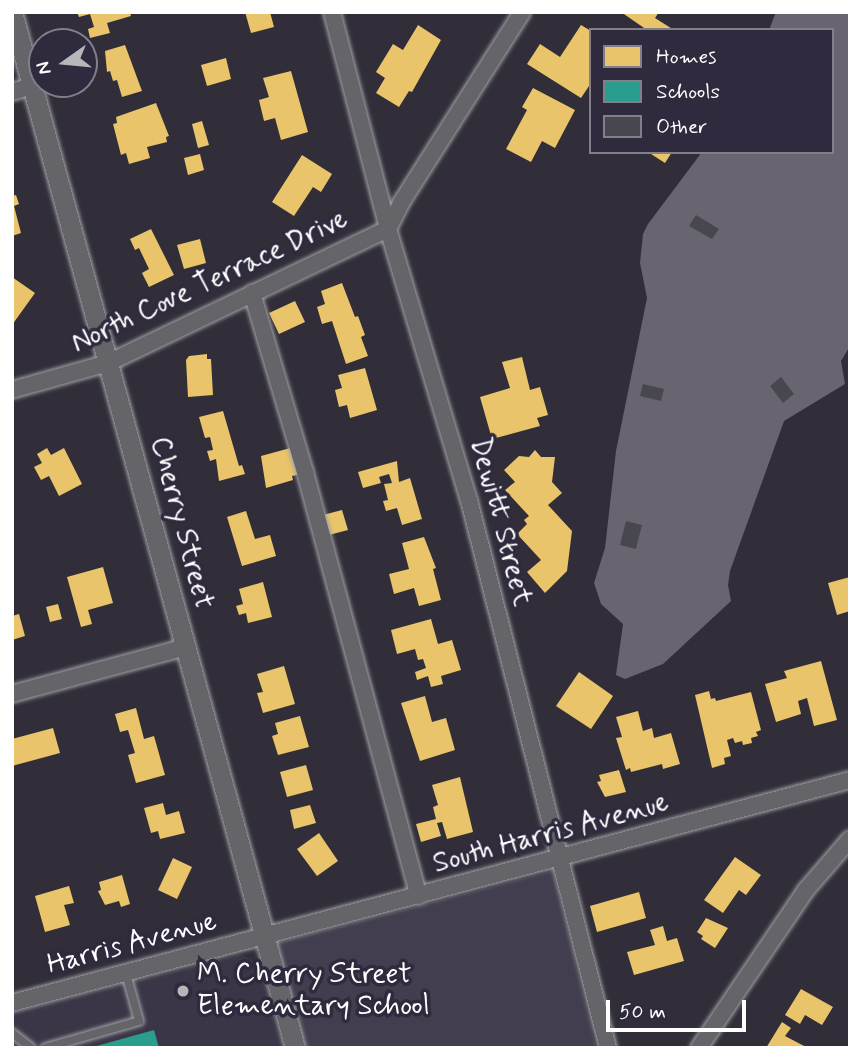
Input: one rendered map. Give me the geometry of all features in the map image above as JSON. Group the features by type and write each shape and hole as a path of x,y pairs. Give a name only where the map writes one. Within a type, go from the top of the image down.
{"street":[{"name":"Cherry Street","path":"12,12 28,71"},
{"name":"Dewitt Street","path":"332,12 388,229 468,500 562,859 608,1048"},
{"path":"388,229 401,203 522,12"},
{"name":"Cherry Street","path":"35,98 295,1048"},
{"name":"North Cove Terrace Drive","path":"12,390 108,363 388,229"},
{"path":"252,293 304,472 419,897"},
{"path":"12,694 186,647"},
{"name":"South Harris Avenue","path":"265,937 850,780"},
{"path":"699,1048 806,890 850,839"},
{"name":"Harris Avenue","path":"12,1003 265,937"}],"lane":[{"path":"45,1048 139,1021 126,973"},
{"path":"12,1033 31,1048"}],"shaded area":[{"path":"776,12 850,12 850,346 841,361 845,384 784,421 730,571 728,585 731,601 663,664 625,679 616,675 623,624 601,604 594,583 605,548 616,451 647,298 640,263 643,234 700,154 834,154 834,28 770,28"},
{"path":"553,871 596,1048 306,1048 277,943"},
{"name":"M. Cherry Street Elementary School","path":"241,954 261,965 284,1048 12,1048 12,1013"}],"building: Homes":[{"path":"77,12 130,12 131,16 107,23 110,33 98,36 98,28 91,28 94,27 90,14 79,17"},
{"path":"245,12 270,12 274,27 251,33"},
{"path":"621,12 659,12 655,18 671,28 644,28"},
{"path":"418,25 441,40 412,92 409,91 399,107 376,93 385,78 376,72 393,44 403,50"},
{"path":"581,25 589,30 589,86 581,98 527,64 540,44 560,57"},
{"path":"125,45 142,91 122,97 117,80 113,81 110,71 107,72 105,51"},
{"path":"226,58 231,79 207,86 201,65"},
{"path":"291,71 308,132 281,140 275,118 264,121 259,100 269,97 263,78"},
{"path":"533,88 575,110 555,148 542,141 531,162 506,149 527,110 522,107"},
{"path":"156,103 169,136 166,137 167,142 147,147 150,158 129,164 126,153 121,155 113,124 117,123 116,117"},
{"path":"202,121 209,145 198,148 192,124"},
{"path":"200,154 204,170 188,175 184,158"},
{"path":"651,154 671,154 665,163"},
{"path":"302,155 332,174 321,192 313,187 294,216 272,202"},
{"path":"16,195 19,204 14,206 21,233 12,236 12,196"},
{"path":"151,229 174,275 149,287 142,273 149,269 139,248 135,250 130,239"},
{"path":"200,239 206,263 184,269 177,245"},
{"path":"12,277 35,293 12,325"},
{"path":"342,283 365,335 361,337 368,356 346,364 332,321 322,324 317,307 325,304 321,291"},
{"path":"295,301 305,322 279,334 269,313"},
{"path":"207,354 207,359 211,359 213,395 188,397 186,360 189,356"},
{"path":"522,357 530,390 540,387 548,415 537,418 540,426 492,439 480,397 510,388 502,362"},
{"path":"365,368 377,410 350,418 347,405 339,407 335,390 342,388 338,375"},
{"path":"223,411 239,466 242,465 245,474 219,481 216,459 210,461 207,451 213,450 210,437 205,438 199,417"},
{"path":"294,447 301,474 292,476 293,480 266,488 261,456"},
{"path":"47,448 51,455 64,448 82,484 59,496 49,476 41,480 34,467 42,463 37,454"},
{"path":"535,450 541,457 555,457 552,482 562,493 548,505 572,531 567,571 545,593 527,572 541,560 517,534 527,524 524,520 529,516 505,490 515,482 504,470 519,456 529,457"},
{"path":"397,461 399,482 410,478 422,519 402,525 397,508 386,511 383,501 388,500 384,484 392,483 389,474 379,477 381,483 363,488 358,472"},
{"path":"342,510 348,530 329,535 323,515"},
{"path":"246,511 255,539 270,535 276,556 242,566 227,517"},
{"path":"424,537 436,568 433,569 441,600 419,606 414,588 394,594 389,574 409,569 402,543"},
{"path":"103,567 113,603 88,610 92,624 81,627 67,577"},
{"path":"850,577 850,611 837,615 828,583"},
{"path":"263,582 272,617 248,623 246,613 239,615 236,606 243,604 239,589"},
{"path":"58,604 62,619 50,622 46,607"},
{"path":"19,614 25,636 12,640 12,616"},
{"path":"431,619 438,644 452,640 461,670 441,676 443,684 431,687 428,676 417,680 415,672 426,668 423,659 418,660 415,649 397,654 391,630"},
{"path":"821,661 837,720 814,726 807,698 798,701 801,714 776,722 765,684 787,678 784,671"},
{"path":"284,666 295,704 263,713 257,693 263,692 257,674"},
{"path":"579,672 613,696 591,729 556,706"},
{"path":"709,691 711,699 715,698 716,701 751,692 761,730 756,732 758,736 751,738 752,743 743,745 742,741 735,743 733,738 727,740 731,756 724,758 725,764 712,768 695,695"},
{"path":"425,696 432,722 446,718 455,750 420,761 401,703"},
{"path":"136,708 144,739 154,736 165,775 136,783 128,755 135,753 128,730 120,732 115,714"},
{"path":"638,711 643,731 652,728 654,738 671,733 680,764 663,769 662,764 631,772 630,768 626,770 616,738 622,737 616,717"},
{"path":"300,716 309,747 278,755 272,736 278,734 275,723"},
{"path":"53,728 60,753 12,766 12,739"},
{"path":"306,765 313,790 287,797 280,772"},
{"path":"619,770 626,792 605,797 597,782 601,781 599,775"},
{"path":"460,777 473,832 447,839 442,822 437,823 441,836 421,842 416,824 436,819 433,807 438,805 432,785"},
{"path":"163,803 166,815 179,811 185,833 160,839 158,831 151,833 144,808"},
{"path":"310,805 316,823 294,829 290,810"},
{"path":"319,833 338,861 317,876 297,849"},
{"path":"735,857 761,875 746,895 739,890 723,913 704,900"},
{"path":"173,858 192,867 177,899 158,890"},
{"path":"122,875 130,904 121,907 119,901 105,905 98,891 101,890 99,882"},
{"path":"69,886 74,903 64,905 70,925 45,932 35,896"},
{"path":"639,892 646,918 597,932 590,906"},
{"path":"706,918 728,928 715,948 701,939 703,936 697,932"},
{"path":"663,926 667,941 677,938 684,961 634,975 627,952 655,945 650,930"},
{"path":"801,989 833,1007 822,1025 805,1015 800,1024 785,1015"},
{"path":"782,1022 791,1028 785,1036 808,1048 766,1048"}],"building: Schools":[{"path":"154,1030 159,1048 93,1048 93,1047"}],"building: Other":[{"path":"696,215 719,229 712,239 689,226"},
{"path":"781,377 794,394 783,403 770,386"},
{"path":"643,384 664,389 661,401 640,396"},
{"path":"626,521 642,525 636,549 620,545"}],"place":[{"name":"M. Cherry Street Elementary School","path":"183,991"}]}
